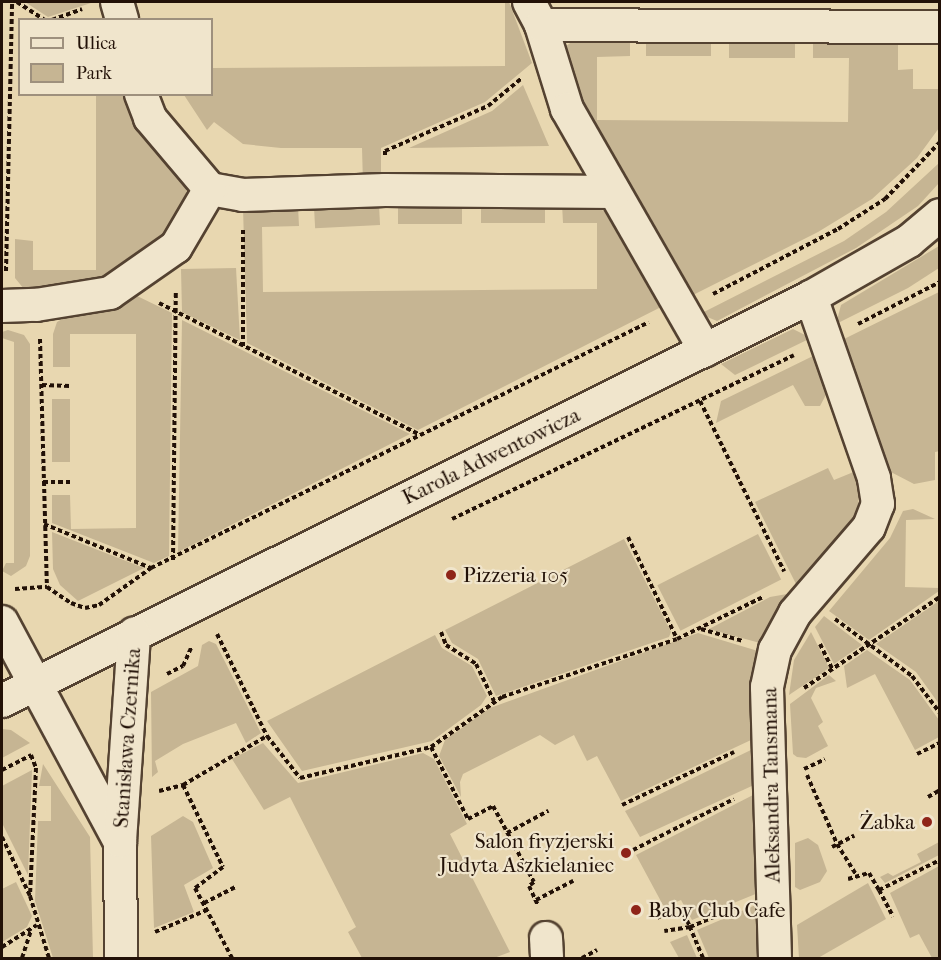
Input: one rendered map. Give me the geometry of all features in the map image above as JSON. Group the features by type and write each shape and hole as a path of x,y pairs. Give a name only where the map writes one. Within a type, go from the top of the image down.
{"street":[{"path":"117,2 121,18"},
{"path":"705,350 567,109 540,27 939,27"},
{"path":"142,96 150,118 210,189 243,195 386,190 614,192"},
{"path":"2,306 36,305 110,292 176,247 210,189"},
{"name":"Karola Adwentowicza","path":"2,700 811,297 909,241 939,215"},
{"name":"Aleksandra Tansmana","path":"775,958 767,687 775,650 805,590 869,527 878,504 874,478 828,339 811,297"},
{"path":"2,622 34,683"},
{"name":"Stanisława Czernika","path":"121,958 120,842 134,633"},
{"name":"Stanisława Czernika","path":"34,683 120,842"}],"path":[{"path":"17,2 42,18"},
{"path":"58,18 84,9"},
{"path":"386,190 385,151 488,106 540,27"},
{"path":"12,35 18,33"},
{"path":"13,589 47,587 85,608 114,598 151,568 172,560 642,324 682,309 838,229 885,199 939,142"},
{"path":"243,195 243,346"},
{"path":"172,560 176,247"},
{"path":"442,524 828,339 939,282"},
{"path":"120,285 421,435"},
{"path":"42,385 70,386"},
{"path":"700,401 805,590 825,611 912,676 939,713"},
{"path":"43,482 70,482"},
{"path":"44,524 151,568"},
{"path":"628,537 677,639"},
{"path":"217,632 267,735 300,778 431,747 494,701 522,688 677,639 752,601 805,590"},
{"path":"795,694 939,597"},
{"path":"209,636 227,627"},
{"path":"700,629 775,650"},
{"path":"441,632 446,645 476,664 494,701"},
{"path":"817,638 832,669"},
{"path":"156,679 183,666 193,644"},
{"path":"156,792 183,785 267,735"},
{"path":"622,805 768,736"},
{"path":"917,754 939,743"},
{"path":"431,747 468,819 493,806 534,882 529,886 536,900 545,936"},
{"path":"2,770 31,755 36,768 30,896"},
{"path":"633,850 770,783 825,759"},
{"path":"804,769 837,844 857,876"},
{"path":"183,785 223,867 195,888 232,958"},
{"path":"928,797 939,790"},
{"path":"507,833 548,811"},
{"path":"832,847 854,836"},
{"path":"2,837 30,896 49,958"},
{"path":"879,890 939,860"},
{"path":"848,879 869,873 893,916"},
{"path":"536,900 573,881"},
{"path":"204,903 235,887"},
{"path":"664,931 690,927 773,891"},
{"path":"657,918 680,907 703,958"},
{"path":"146,934 207,910"},
{"path":"2,947 38,926"},
{"path":"21,958 31,929"},
{"path":"581,958 597,950"}],"green space":[{"path":"25,2 94,2 48,17"},
{"path":"505,2 509,2 532,63 485,102 381,148 381,184 363,184 362,148 281,148 243,144 214,122 207,130 185,96 213,96 213,68 505,66"},
{"path":"729,37 795,37 795,58 729,58"},
{"path":"898,37 898,70 913,69 913,89 939,89 939,128 917,158 872,199 818,232 689,297 587,124 563,57 565,47 574,40 630,38 630,56 597,57 597,120 848,122 849,58 813,58 813,38"},
{"path":"646,38 711,38 711,56 646,56"},
{"path":"523,85 549,146 409,148 492,111"},
{"path":"96,96 134,96 186,185 188,210 173,231 111,278 24,289 15,278 15,239 33,241 33,270 96,270"},
{"path":"939,163 939,183 918,206 856,248 717,321 700,314 844,241 886,212"},
{"path":"398,204 462,204 462,224 398,224"},
{"path":"481,204 545,204 545,223 481,223"},
{"path":"562,204 588,205 607,212 625,233 665,305 418,430 247,343 243,208 298,206 299,226 262,227 263,292 597,289 597,223 563,223"},
{"path":"379,205 380,225 315,228 314,208"},
{"path":"939,246 939,268 908,288 836,324 841,305"},
{"path":"236,268 240,340 182,312 181,269"},
{"path":"939,292 940,451 935,452 935,480 914,484 887,470 842,340"},
{"path":"131,293 172,313 169,556 154,563 52,523 52,495 70,495 71,529 136,528 136,334 70,334 70,367 53,367 53,334 57,322 73,313"},
{"path":"182,320 410,434 178,552"},
{"path":"793,329 811,338 735,375 721,364"},
{"path":"8,330 24,335 30,344 30,556 26,566 11,576 2,571 6,563 14,563 14,342 2,338 2,332"},
{"path":"815,355 828,391 820,406 805,406 793,385 716,423 721,401"},
{"path":"52,399 70,399 70,462 52,462"},
{"path":"828,468 834,480 856,471 860,486 857,513 825,559 798,588 755,502"},
{"path":"913,509 935,519 906,520 905,587 939,588 939,591 869,640 829,611 890,538 903,511"},
{"path":"52,532 144,568 78,601 60,585 53,569"},
{"path":"758,534 781,579 680,631 657,585"},
{"path":"624,539 671,632 669,637 496,696 478,659 452,643 445,630"},
{"path":"792,595 772,617 760,643 709,629 770,597"},
{"path":"939,601 939,704 916,672 876,644"},
{"path":"824,616 862,645 834,664 815,627"},
{"path":"811,632 829,668 789,695 794,660"},
{"path":"698,633 758,651 750,680 751,740 621,801 597,756 587,761 574,735 555,745 540,735 463,774 460,782 461,797 439,756 445,740 490,708"},
{"path":"435,635 442,648 472,666 487,696 481,705 432,741 302,771 267,721"},
{"path":"209,641 216,644 261,733 246,743 236,723 183,744 155,761 158,772 152,777 151,692 198,666 202,645"},
{"path":"867,650 910,680 939,720 939,737 915,750 875,674 847,688 844,666"},
{"path":"829,675 836,681 816,688 811,698 823,722 818,726 828,746 806,758 797,757 793,754 790,704"},
{"path":"2,729 11,730 30,743 2,758"},
{"path":"263,743 298,783 423,753 434,759 467,824 450,834 510,952 494,958 362,958 348,932 356,927 290,797 264,810 232,759"},
{"path":"753,749 754,785 640,837 625,811"},
{"path":"43,764 90,837 93,958 53,958 35,901 38,821 51,821 51,786 39,786"},
{"path":"32,770 28,875 2,823 2,786"},
{"path":"755,794 758,893 692,920 681,900 664,907 636,855"},
{"path":"183,816 193,822 213,868 184,885 194,912 154,928 151,836"},
{"path":"808,838 818,845 827,871 820,882 800,890 795,887 795,843"},
{"path":"939,842 939,855 885,883 880,877 888,873 893,876 921,862 917,854"},
{"path":"939,866 939,958 932,958 919,934 910,938 890,893"},
{"path":"16,882 32,916 27,927 2,942 2,889"},
{"path":"868,883 886,919 818,958 799,958 797,925"},
{"path":"758,904 760,958 709,958 697,930"},
{"path":"687,935 697,958 679,958 670,942"}],"place":[{"name":"Pizzeria 105","path":"451,575"},
{"name":"Żabka","path":"927,822"},
{"name":"Salon fryzjerski Judyta Aszkielaniec","path":"626,853"},
{"name":"Baby Club Cafe","path":"636,910"}]}
